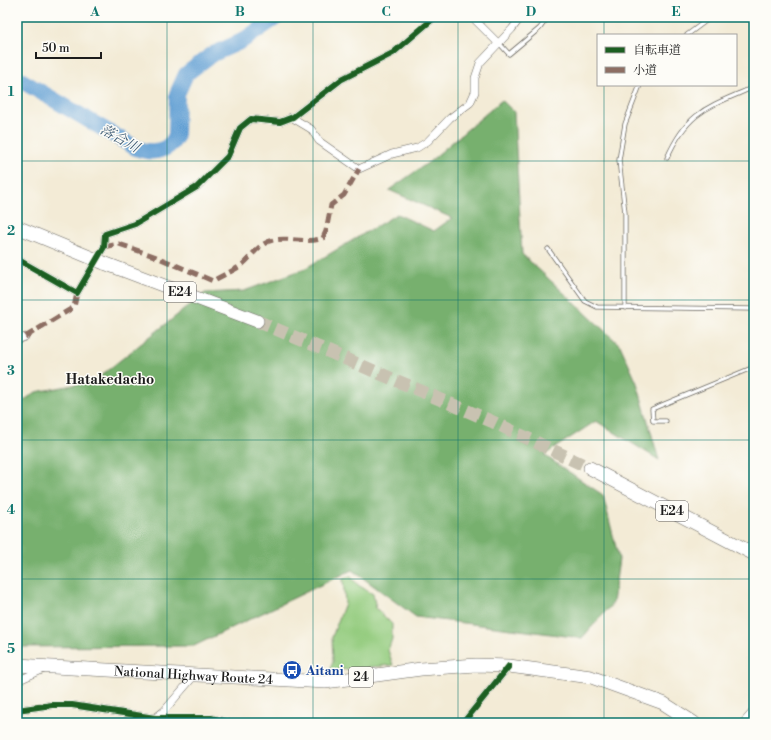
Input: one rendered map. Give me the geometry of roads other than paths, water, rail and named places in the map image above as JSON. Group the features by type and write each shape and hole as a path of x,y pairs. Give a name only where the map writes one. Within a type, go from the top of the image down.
{"highway":[{"name":"E24","path":"17,227 104,263 257,321"},
{"name":"E24","path":"590,468 754,554"},
{"name":"National Highway Route 24","path":"17,665 194,676 254,677 325,682 421,669 476,665 509,666 591,677 663,703 694,723"},
{"path":"747,723 754,715"}],"street":[{"path":"17,259 77,293 104,247 105,234 135,224 197,187 228,156 240,128 251,119 280,122 292,117 342,79 393,53 435,17"},
{"path":"472,17 498,43"},
{"path":"292,117 311,129 320,141 359,169 392,154 417,148 428,141 450,118 470,103 476,92 475,78 480,63 512,29 520,17"},
{"path":"17,340 24,337"},
{"path":"464,723 509,666"},
{"path":"17,682 50,667"},
{"path":"155,718 164,711 194,676"},
{"path":"17,710 52,705 72,706 155,718 212,718 230,723"}],"lane":[{"path":"498,43 509,54 540,28 548,17"},
{"path":"688,34 711,17"},
{"path":"625,308 625,213 619,160 625,124 640,86"},
{"path":"667,158 676,137 689,121 705,109 754,87"},
{"path":"548,249 585,301 597,307 754,310"},
{"path":"666,421 653,421 652,409 754,367"}],"waterway":[{"name":"落合川","path":"17,78 136,148 148,151 159,151 168,146 176,137 177,94 186,74 211,55 242,41 277,17"}],"tunnel":[{"path":"257,321 491,421 590,468"}],"place":[{"name":"Aitani","path":"292,670"}],"district":[{"name":"Hatakedacho","path":"110,379"}]}
